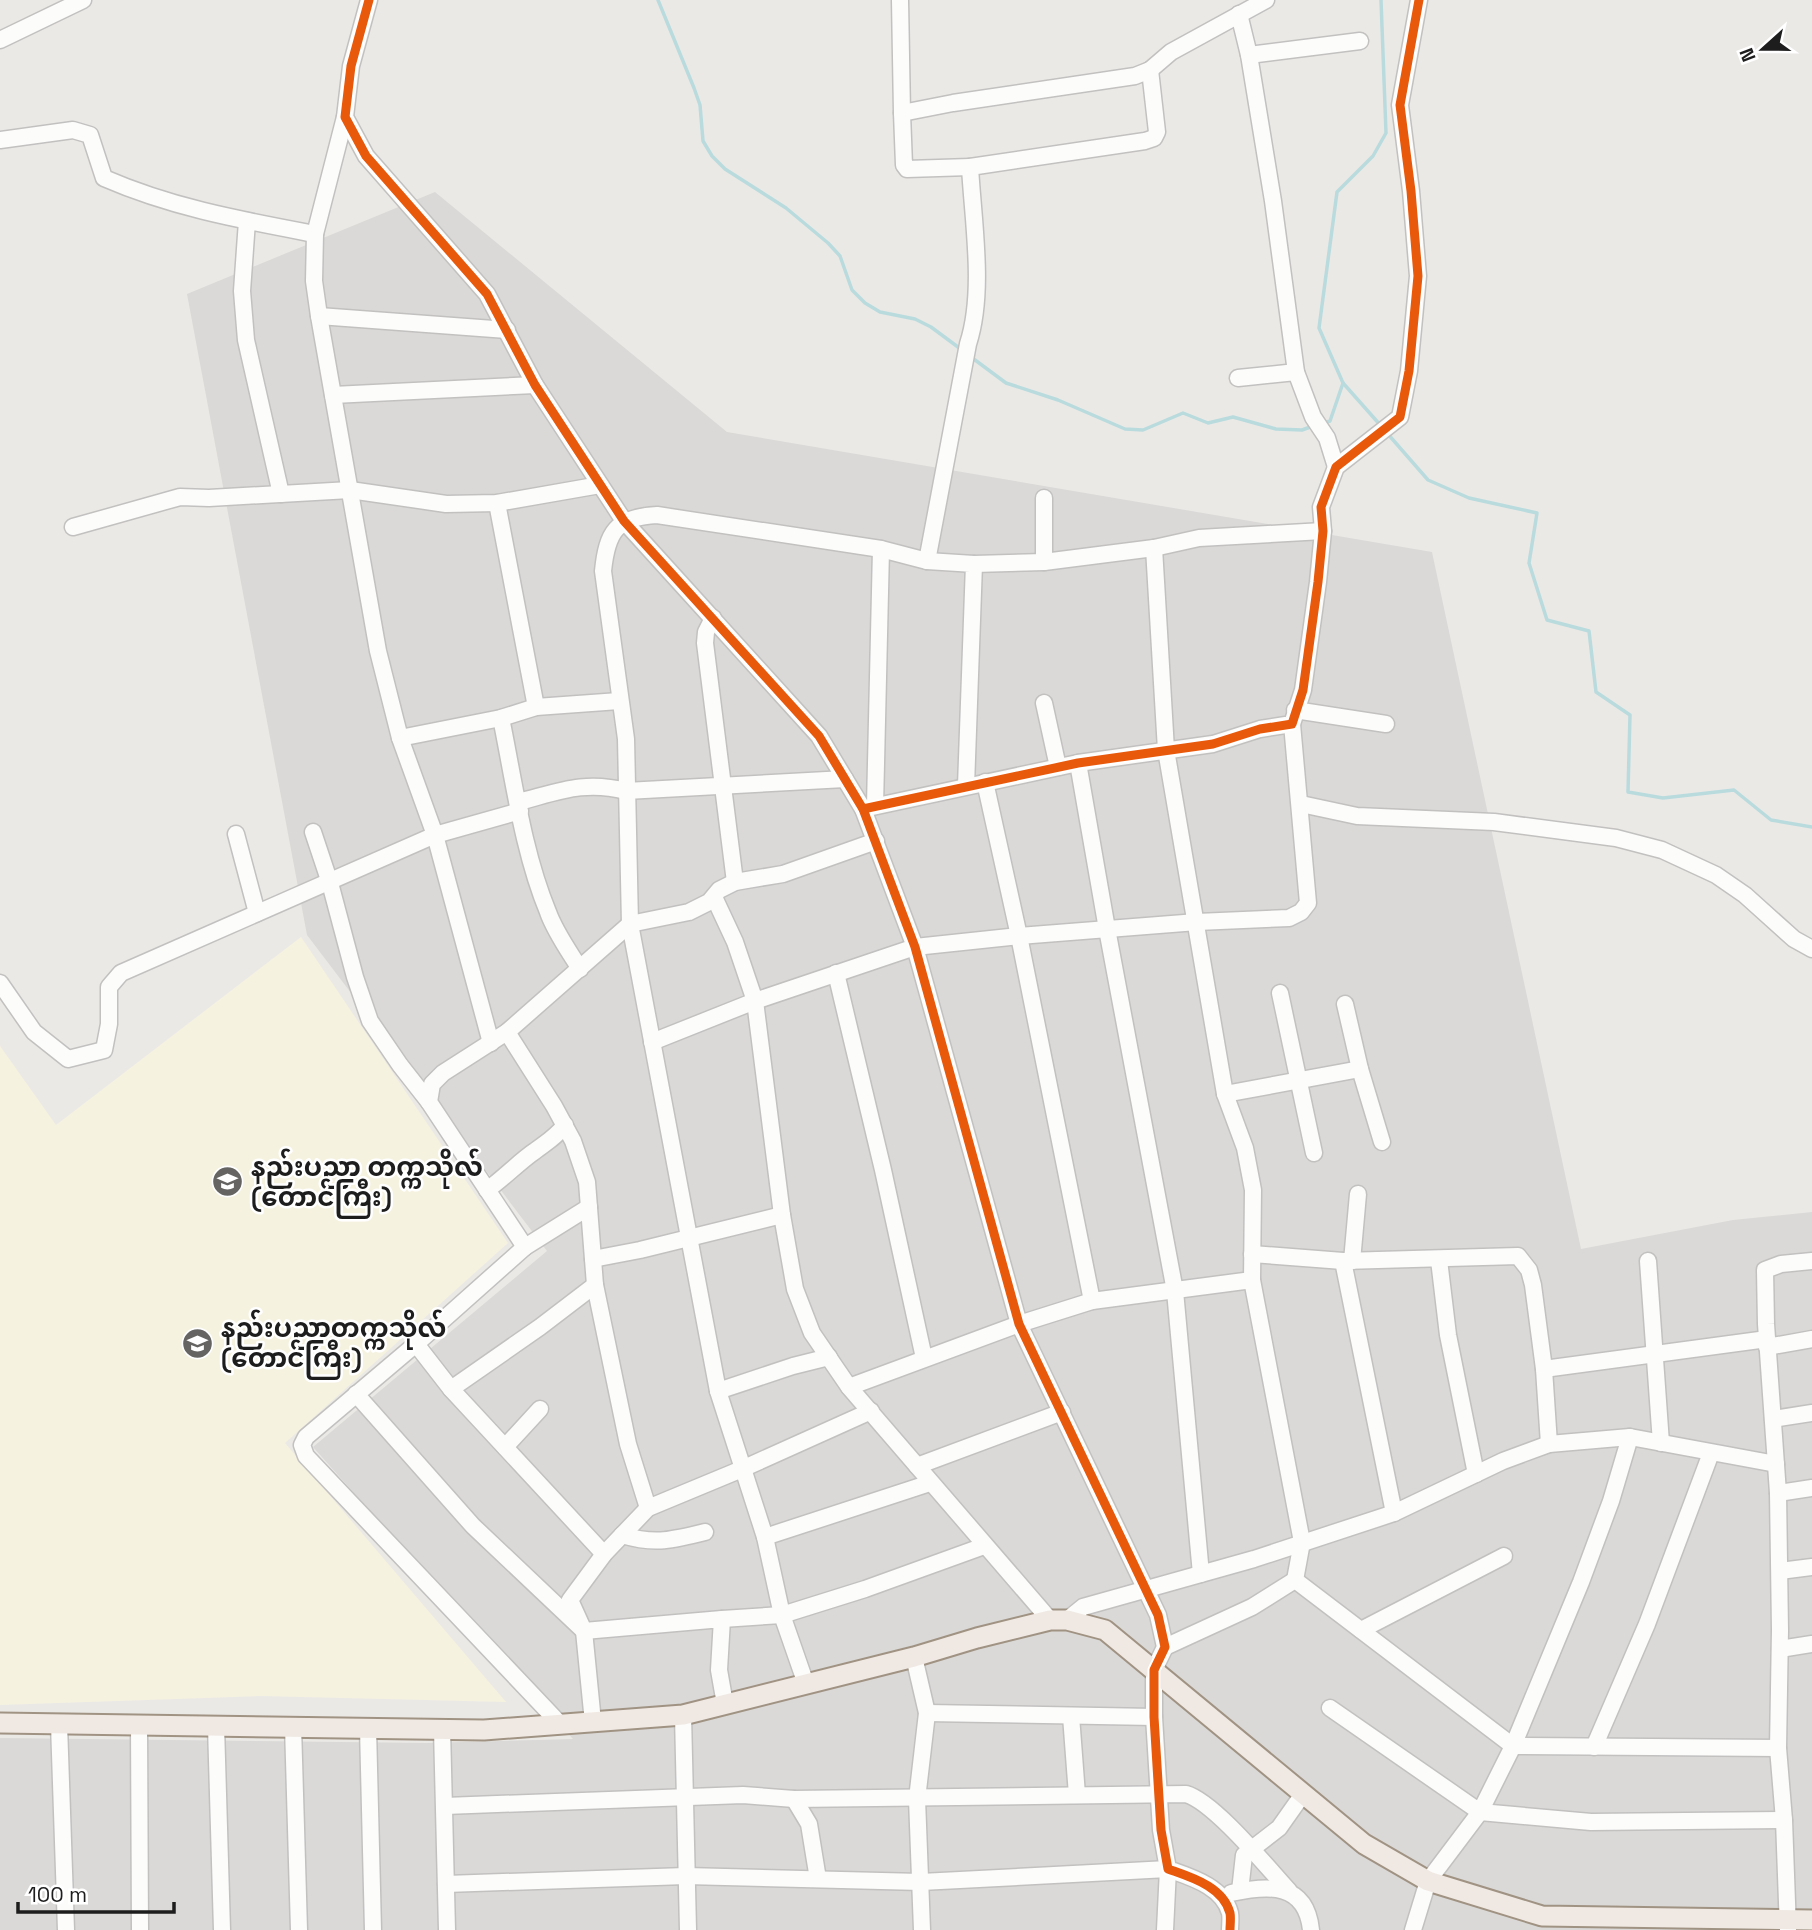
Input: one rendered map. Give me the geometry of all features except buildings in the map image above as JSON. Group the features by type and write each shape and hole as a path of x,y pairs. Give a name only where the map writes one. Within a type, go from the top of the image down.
{"main road":[{"path":"0,1723 484,1730 683,1715 914,1657 977,1638 1059,1620 1105,1630 1364,1844 1428,1881 1542,1916 1641,1924 1788,1925 1812,1920"}],"street":[{"path":"0,40 83,0"},
{"path":"369,0 351,66 345,117 314,234 314,281 378,651 400,738 435,835 491,1043"},
{"path":"900,0 904,165 907,169 970,167 1154,138 1157,132 1150,69"},
{"path":"902,113 1135,76 1150,69 1171,52 1266,0"},
{"path":"652,1042 755,1000 915,947 1197,922 1289,918 1301,912 1308,903 1294,717 1303,690 1324,531 1321,507 1336,467 1399,417 1409,371 1418,276 1400,105 1419,0"},
{"path":"1239,14 1249,55 1273,201 1296,372 1313,416 1327,438 1336,467"},
{"path":"1249,55 1360,41"},
{"path":"345,117 366,156 488,294 535,384 624,521 819,736 845,779 869,808"},
{"path":"0,141 73,130 90,135 104,177 172,204 314,234"},
{"path":"927,561 978,299 970,167"},
{"path":"247,221 242,291 246,340 281,494"},
{"path":"319,316 507,330"},
{"path":"1238,378 1296,372"},
{"path":"333,396 535,384"},
{"path":"73,527 180,497 209,498 349,489 446,504 497,503 600,485"},
{"path":"1044,498 1044,562"},
{"path":"497,503 536,707"},
{"path":"806,1684 782,1615 765,1537 718,1391 630,924 626,739 603,571 609,542 624,521 657,515 881,549 927,561 974,564 1044,562 1154,548 1199,538 1324,531"},
{"path":"1154,548 1166,750 1224,1094 1245,1148 1253,1190 1252,1280 1302,1542 1296,1580 1252,1607 1165,1647"},
{"path":"881,549 869,808 876,841 915,947 1020,1324 1158,1615 1165,1647 1154,1670 1154,1717 1164,1853 1168,1869 1162,1926"},
{"path":"966,786 974,564"},
{"path":"713,618 706,632 705,643 734,882"},
{"path":"400,738 502,718 536,707 620,701"},
{"path":"1044,703 1058,767"},
{"path":"869,808 1078,763 1213,744 1294,717 1386,724"},
{"path":"502,718 535,873 548,914 580,969"},
{"path":"1078,763 1175,1291 1201,1574"},
{"path":"0,984 34,1032 68,1059 104,1050 109,1024 109,987 121,973 435,835 581,786 603,785 626,790 845,779"},
{"path":"985,782 1019,936 1092,1301"},
{"path":"1301,804 1357,816 1494,822 1616,838 1662,850 1716,875 1745,895 1794,939 1812,948"},
{"path":"313,832 370,1021 429,1102 525,1247"},
{"path":"236,834 257,913"},
{"path":"429,1102 432,1084 443,1073 507,1032 630,924 689,912 734,882 783,874 876,841"},
{"path":"714,897 735,942 755,1000 782,1215 795,1289 812,1333 849,1387 984,1546 1059,1620 1083,1607 1201,1574 1394,1513 1476,1474 1549,1444 1630,1437 1776,1464"},
{"path":"836,973 924,1358"},
{"path":"1280,993 1314,1153"},
{"path":"1345,1004 1360,1069 1382,1142"},
{"path":"507,1032 565,1125 587,1182 595,1285 628,1444 648,1508"},
{"path":"1224,1094 1360,1069"},
{"path":"487,1190 512,1172 534,1151 556,1137 565,1125"},
{"path":"1358,1194 1347,1261 1394,1513"},
{"path":"561,1725 306,1456 302,1445 306,1437 525,1247 589,1207"},
{"path":"593,1259 782,1215"},
{"path":"1252,1254 1347,1261 1518,1256 1529,1270 1533,1285 1544,1369 1549,1444"},
{"path":"1439,1260 1450,1348 1476,1474"},
{"path":"1648,1261 1661,1443"},
{"path":"1788,1925 1778,1748 1778,1493 1767,1343 1765,1270 1812,1261"},
{"path":"849,1387 1020,1324 1092,1301 1252,1280"},
{"path":"451,1389 540,1328 595,1285"},
{"path":"1544,1369 1653,1354 1812,1339"},
{"path":"416,1344 451,1389 604,1553"},
{"path":"718,1391 828,1357"},
{"path":"356,1394 473,1526 584,1631 782,1615 865,1589 984,1546"},
{"path":"505,1447 540,1409"},
{"path":"593,1722 584,1631 570,1600 604,1553 648,1508 743,1469 871,1411"},
{"path":"917,1466 1062,1412"},
{"path":"1773,1419 1812,1413"},
{"path":"1413,1930 1428,1881 1479,1812 1513,1746 1585,1570 1611,1501 1630,1437"},
{"path":"1594,1746 1647,1624 1711,1453"},
{"path":"765,1537 930,1483"},
{"path":"1778,1493 1812,1488"},
{"path":"622,1535 646,1542 671,1540 705,1532"},
{"path":"1361,1630 1504,1556"},
{"path":"1780,1571 1812,1567"},
{"path":"1296,1580 1513,1746 1778,1748"},
{"path":"722,1619 719,1670 725,1704"},
{"path":"1780,1649 1812,1644"},
{"path":"914,1657 927,1713 917,1798 922,1930"},
{"path":"1330,1708 1479,1812 1591,1822 1784,1820"},
{"path":"927,1713 1154,1717"},
{"path":"683,1715 688,1930"},
{"path":"1071,1716 1077,1795"},
{"path":"59,1724 66,1930"},
{"path":"139,1725 140,1930"},
{"path":"216,1726 222,1930"},
{"path":"293,1727 299,1930"},
{"path":"368,1728 373,1930"},
{"path":"442,1729 447,1930"},
{"path":"445,1806 743,1795 794,1799 1186,1794 1198,1798 1306,1906 1315,1929"},
{"path":"1240,1891 1244,1855 1279,1828 1303,1794"},
{"path":"794,1799 809,1824 818,1879"},
{"path":"446,1884 686,1876 921,1882 1168,1869 1201,1880 1219,1895 1230,1912 1230,1930"},
{"path":"1219,1895 1268,1887 1289,1891"}],"shaded area":[{"path":"435,192 727,432 1432,552 1581,1249 1733,1220 1812,1212 1812,1930 0,1930 0,1738 427,1743 573,1739 313,1447 547,1251 307,935 187,294"},
{"name":"နည်းပညာတက္ကသိုလ် (တောင်ကြီး)","path":"301,937 508,1243 285,1443 506,1702 261,1696 0,1705 0,1046 56,1125"}],"waterway":[{"path":"658,0 700,105 703,141 712,156 725,169 786,208 828,243 840,256 852,290 865,303 880,312 915,319 931,327 962,350"},
{"path":"1381,0 1386,133 1373,156 1337,192 1319,328 1343,383 1382,427"},
{"path":"971,357 1006,383 1058,400 1125,429 1143,430 1183,413 1208,423 1233,417 1276,429 1302,430 1313,426"},
{"path":"1324,423 1330,421 1343,383"},
{"path":"1387,433 1428,480 1469,498 1537,513 1529,563 1547,620 1589,631 1596,692 1630,715 1628,792 1663,798 1734,790 1771,820 1812,827"}],"cycle path":[{"path":"369,0 351,66 345,117 366,156 487,294 535,385 624,521 819,736 863,809 915,947 1019,1324 1158,1615 1165,1647 1154,1670 1154,1717 1161,1830 1168,1869 1213,1889 1230,1913 1230,1930"},
{"path":"863,809 1078,763 1213,744 1260,729 1292,724 1303,690 1318,582 1323,531 1321,507 1336,467 1400,417 1409,371 1418,276 1400,105 1419,0"}],"place":[{"name":"နည်းပညာ တက္ကသိုလ် (တောင်ကြီး)","path":"228,1182"},
{"name":"နည်းပညာတက္ကသိုလ် (တောင်ကြီး)","path":"198,1343"}]}
